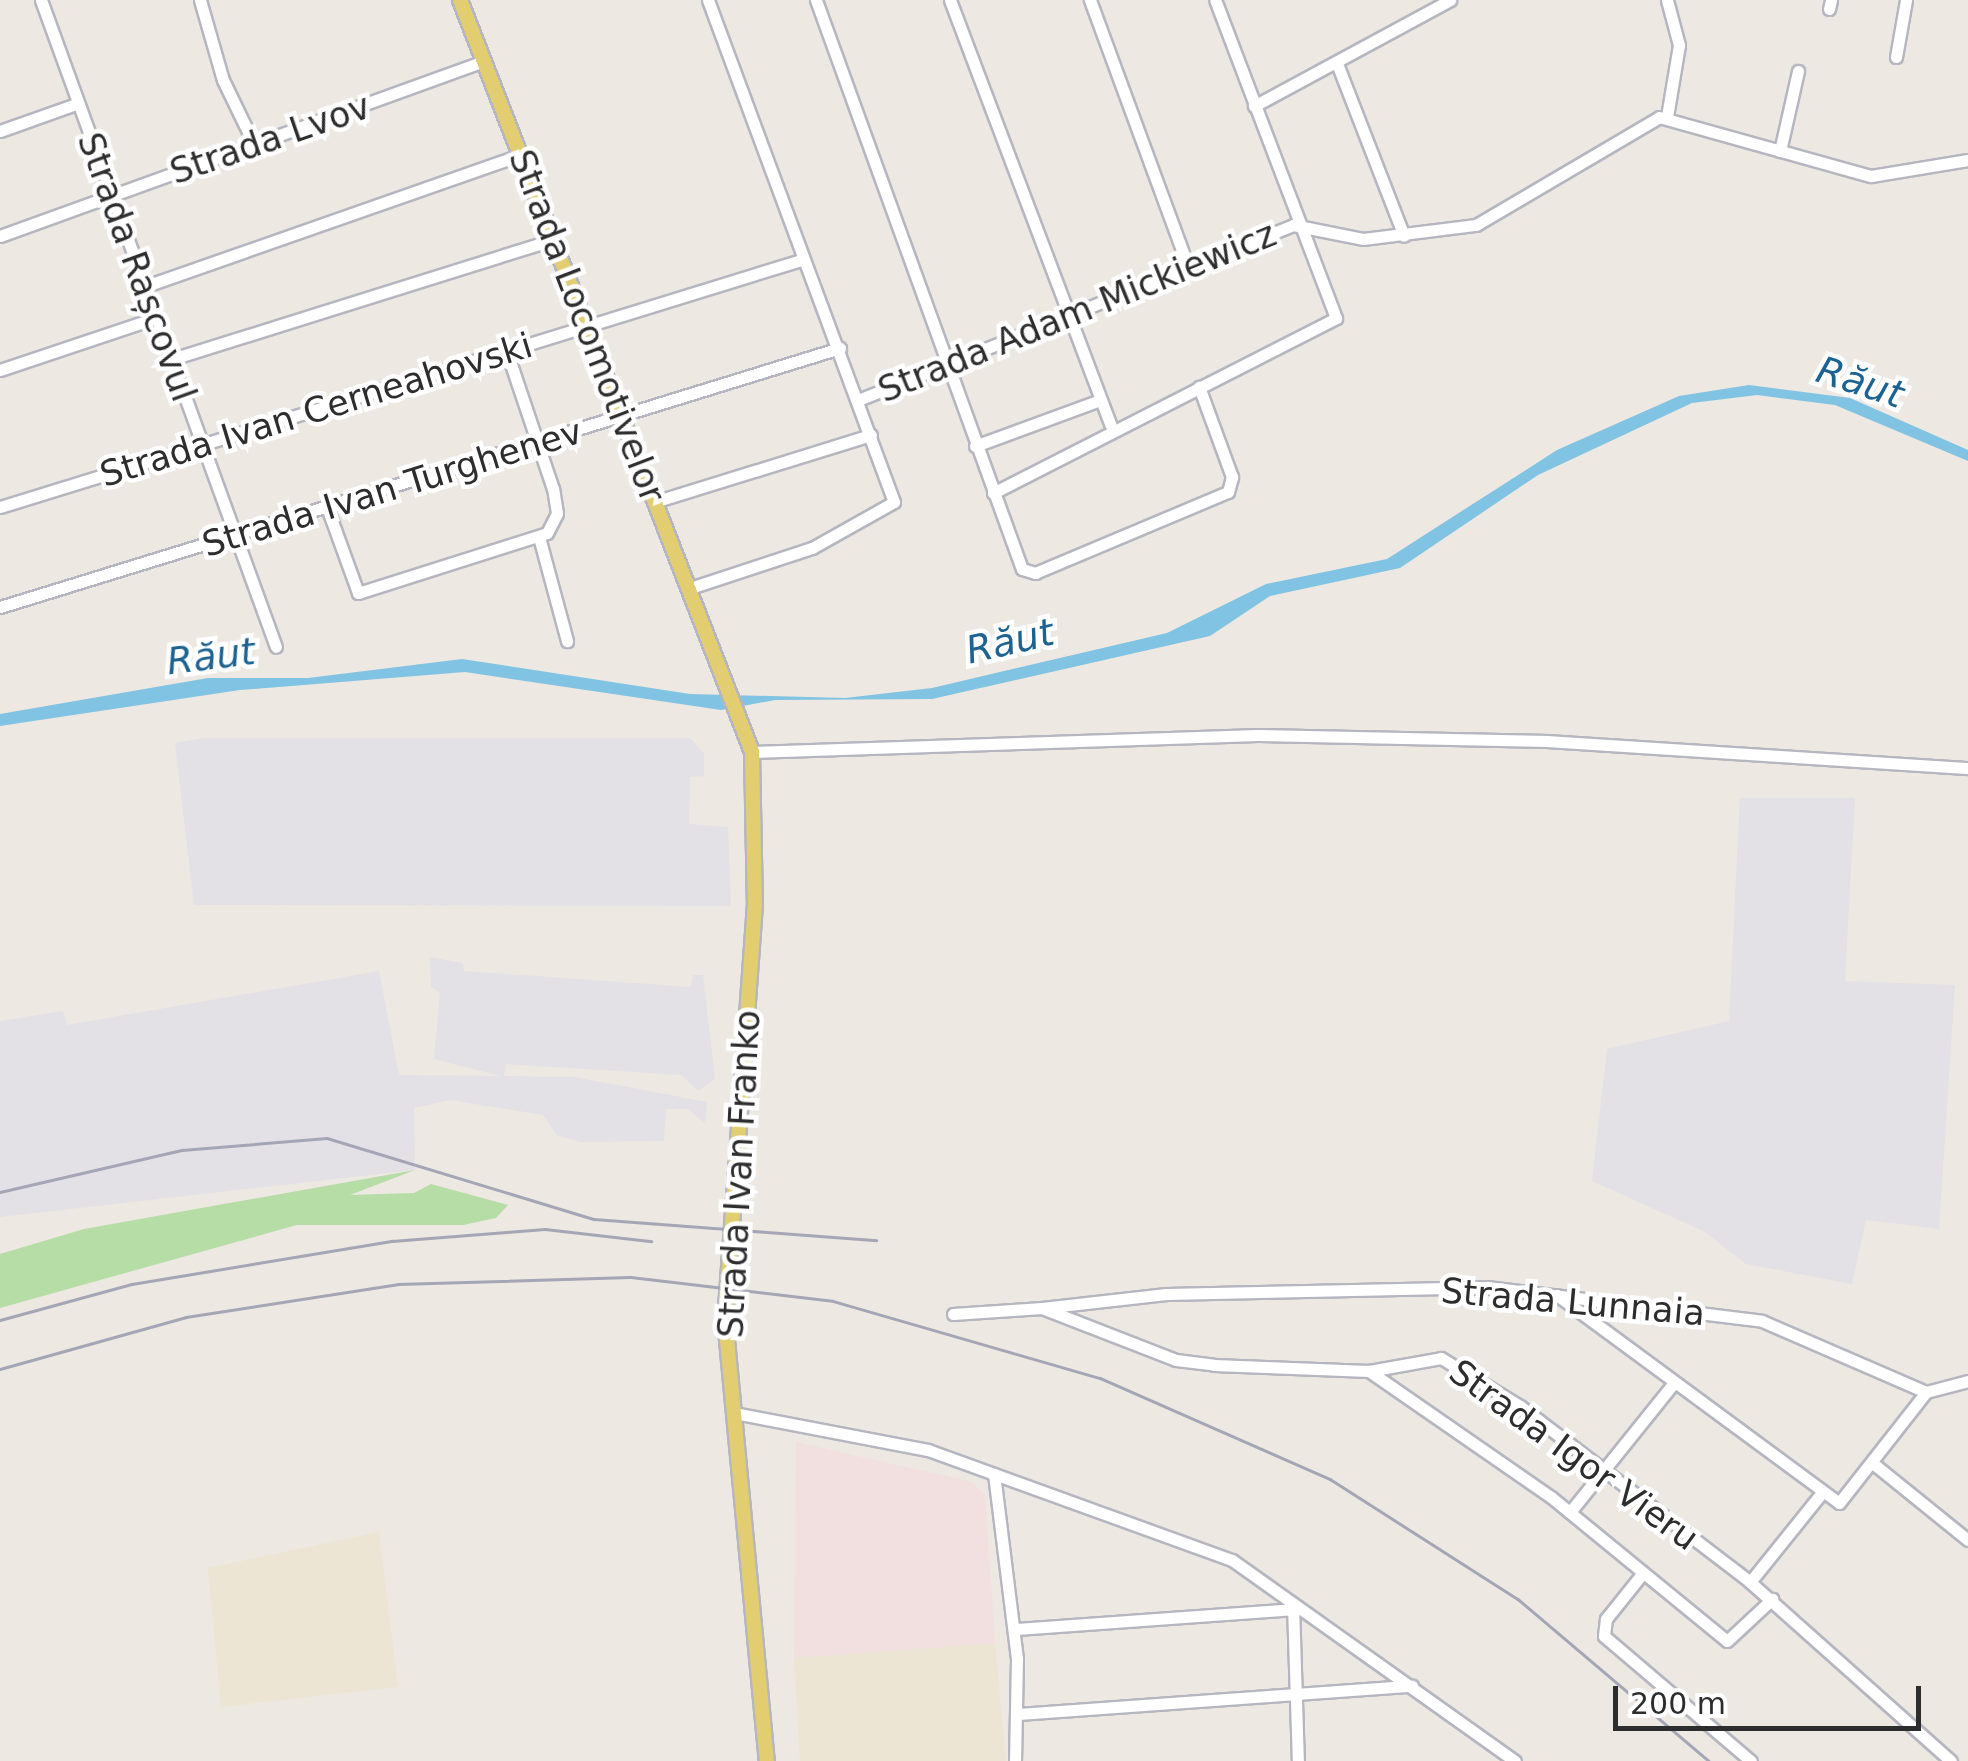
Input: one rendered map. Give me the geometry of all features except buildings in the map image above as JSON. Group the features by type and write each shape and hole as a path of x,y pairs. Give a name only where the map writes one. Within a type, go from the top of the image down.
{"main road":[{"name":"Strada Locomotivelor","path":"460,0 711,654"},
{"name":"Strada Ivan Franko","path":"711,654 752,752 755,904 725,1319 739,1414 767,1761"}],"street":[{"name":"Strada Rașcovul","path":"41,0 276,647"},
{"path":"200,0 222,80 254,142"},
{"path":"687,588 812,548 894,504 840,348 708,0"},
{"path":"816,0 975,446 1026,573 1228,492 1232,478 1199,387"},
{"path":"950,0 1111,425"},
{"path":"1090,0 1188,266"},
{"path":"993,493 1100,444 1111,425 1199,387 1336,318 1294,225 1292,199 1215,0"},
{"path":"1254,106 1338,66 1450,0"},
{"path":"1666,0 1679,45 1668,116 1883,178 1968,160"},
{"path":"1896,57 1906,0"},
{"name":"Strada Lvov","path":"0,236 484,61"},
{"path":"1338,66 1404,236"},
{"path":"1780,151 1798,71"},
{"path":"0,131 76,104"},
{"name":"Strada Adam Mickiewicz","path":"858,400 1294,225 1325,236 1404,236 1476,225 1636,124 1668,116"},
{"path":"143,287 522,154"},
{"path":"172,359 554,239"},
{"name":"Strada Ivan Cerneahovski","path":"0,506 804,260"},
{"path":"0,370 155,318"},
{"name":"Strada Ivan Turghenev","path":"0,606 328,510 840,348"},
{"path":"328,510 358,593 540,537 557,513 507,352"},
{"path":"975,446 1100,400"},
{"path":"654,502 871,436"},
{"path":"540,537 567,642"},
{"path":"752,752 1259,735 1548,741 1968,768"},
{"name":"Strada Lunnaia","path":"1042,1308 1269,1291 1556,1295 1762,1321 1926,1392"},
{"path":"1556,1295 1820,1495 1846,1501 1926,1392 1968,1381"},
{"name":"Strada Igor Vieru","path":"953,1314 1042,1308 1176,1360 1369,1371 1441,1358 1604,1472 1772,1599 1950,1761"},
{"path":"1369,1371 1570,1512 1642,1574 1733,1643 1772,1599"},
{"path":"1570,1512 1672,1385"},
{"path":"739,1414 881,1439 1194,1544 1293,1603 1515,1761"},
{"path":"1875,1465 1968,1540"},
{"path":"994,1474 1015,1629 1016,1761"},
{"path":"1750,1582 1820,1495"},
{"path":"1642,1574 1606,1619 1604,1636 1751,1761"},
{"path":"1015,1629 1293,1603"},
{"path":"1293,1603 1298,1761"},
{"path":"1017,1714 1296,1699 1412,1686"}],"shaded area":[{"path":"205,738 690,738 704,753 704,776 690,777 689,824 728,827 731,906 194,905 175,743"},
{"path":"1740,798 1855,798 1845,981 1955,985 1939,1229 1866,1220 1852,1284 1746,1264 1705,1232 1592,1181 1607,1049 1729,1021"},
{"path":"430,957 463,963 464,971 691,987 693,975 703,975 715,1079 698,1091 681,1075 506,1064 504,1076 575,1077 707,1102 705,1123 688,1109 666,1109 664,1141 580,1142 557,1135 543,1115 450,1100 414,1108 415,1170 0,1217 0,1021 63,1011 67,1025 379,971 399,1075 501,1076 434,1059 440,992 431,987"},
{"path":"796,1442 972,1482 985,1495 995,1643 794,1658"},
{"path":"379,1532 398,1687 221,1707 208,1568"},
{"path":"995,1643 1006,1761 800,1761 794,1658"}],"green space":[{"path":"415,1170 350,1195 414,1193 431,1184 508,1205 496,1218 463,1225 297,1225 0,1308 0,1254 84,1229"}],"water":[{"path":"1749,385 1850,398 1968,450 1968,461 1835,405 1757,395 1692,403 1538,475 1400,568 1270,596 1210,636 932,699 775,700 721,710 465,672 240,690 0,726 0,714 208,678 308,678 462,659 690,694 845,698 932,688 1167,633 1266,584 1387,559 1557,450 1679,396"}],"railway":[{"path":"0,1192 182,1150 327,1138 594,1219 876,1240"},
{"path":"0,1320 132,1284 392,1241 545,1229 651,1241"},
{"path":"0,1369 186,1317 398,1284 630,1277 833,1301 1100,1378 1330,1479 1518,1599 1709,1761"}],"water label":[{"name":"Răut","path":"1860,383"},
{"name":"Răut","path":"1010,642"},
{"name":"Răut","path":"211,657"}]}
